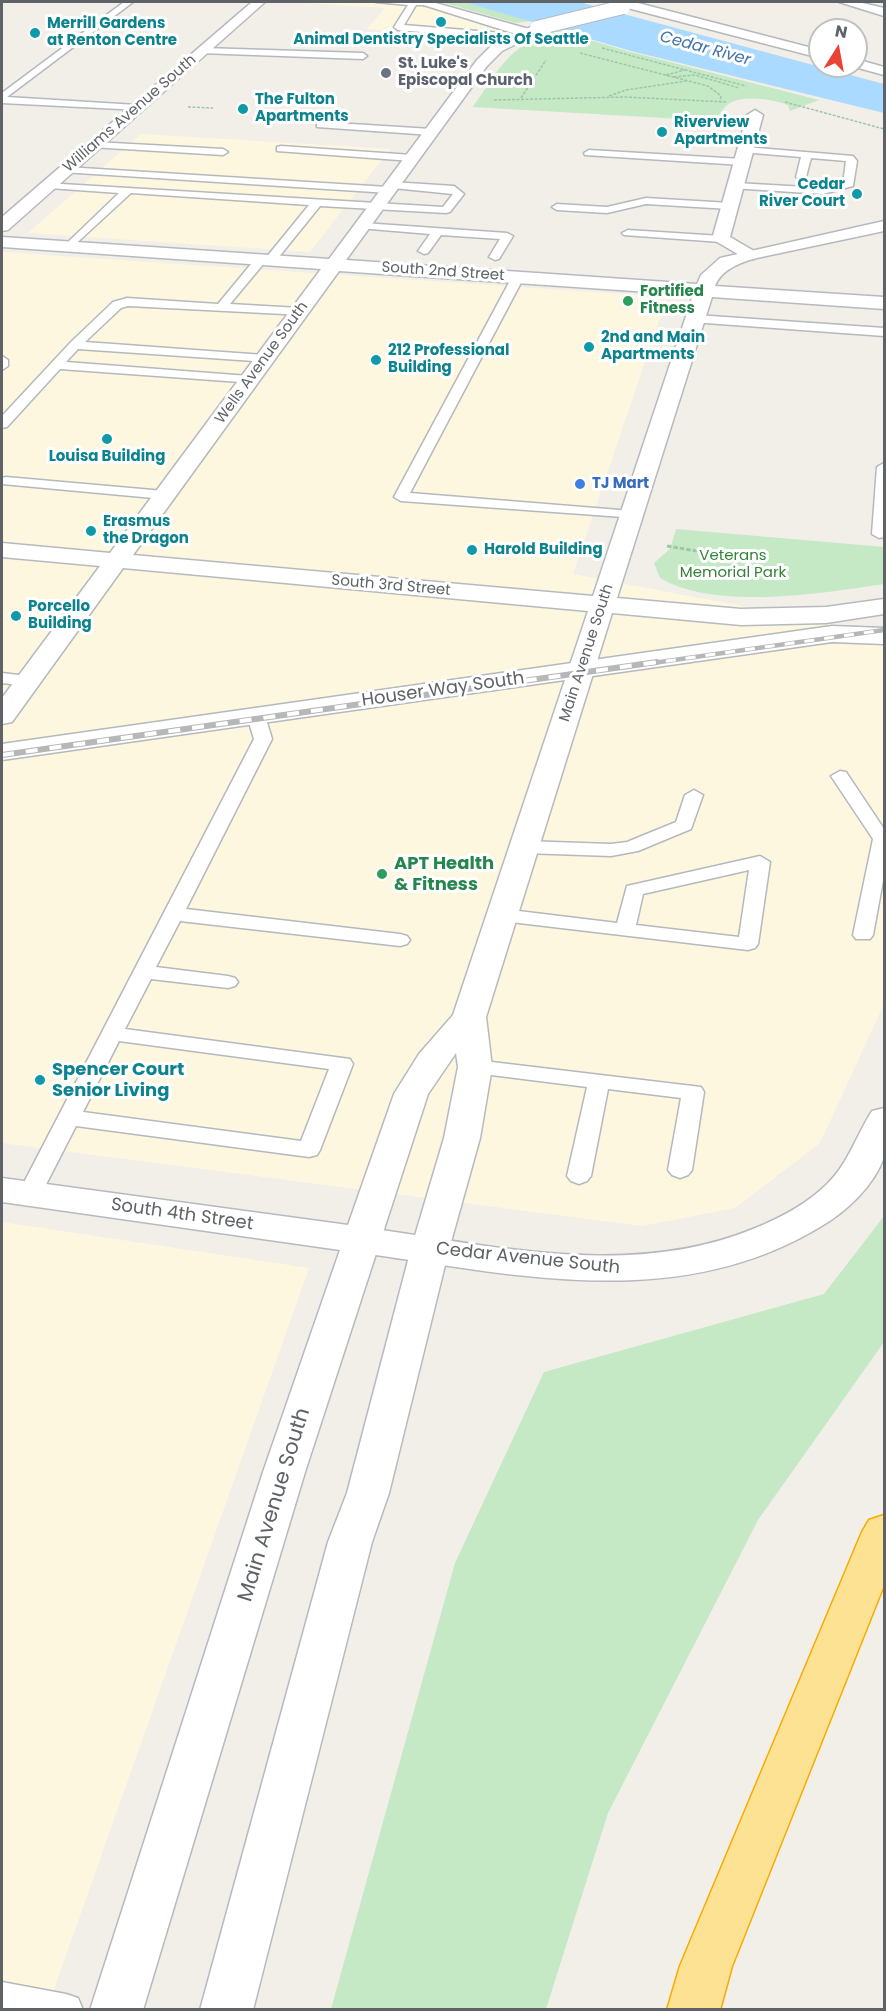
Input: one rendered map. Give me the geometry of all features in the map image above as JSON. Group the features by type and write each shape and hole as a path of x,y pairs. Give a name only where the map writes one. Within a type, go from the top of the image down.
{"highway":[{"path":"693,2010 706,1966 885,1532"}],"street":[{"name":"Williams Avenue South","path":"2,226 259,2"},
{"path":"420,3 525,32 626,5 654,2"},
{"path":"848,2 885,12"},
{"path":"626,5 808,51"},
{"name":"Wells Avenue South","path":"2,716 482,63 497,48 525,32"},
{"path":"868,66 885,71"},
{"path":"748,255 721,239 757,106"},
{"name":"Main Avenue South","path":"116,2010 284,1472 411,1094 431,1062 469,1017 706,289 715,270 726,262 748,255 885,226"},
{"name":"South 2nd Street","path":"2,242 885,303"},
{"name":"South 3rd Street","path":"2,550 602,605 781,618 885,607"},
{"name":"Houser Way South","path":"2,752 832,634 885,636"},
{"name":"Main Avenue South","path":"226,2010 350,1542 368,1492 430,1249 462,1138 475,1067 469,1017"},
{"name":"Cedar Avenue South","path":"362,1240 600,1271 648,1270 702,1261 740,1251 816,1214 841,1192 860,1169 885,1119"},
{"name":"South 4th Street","path":"16,1192 362,1240"}],"lane":[{"path":"2,99 129,2"},
{"path":"380,2 420,3"},
{"path":"420,3 398,27 525,32"},
{"path":"203,51 363,56"},
{"path":"2,99 137,108"},
{"path":"320,125 431,132"},
{"path":"95,144 223,152"},
{"path":"281,149 412,158"},
{"path":"589,153 744,156 807,154 849,158 852,161 848,186 823,191 736,186"},
{"path":"801,177 807,154"},
{"path":"49,185 317,202 384,197 454,189 459,194 446,210 384,197 66,170"},
{"path":"69,247 128,190"},
{"path":"557,207 607,210 646,201 730,206"},
{"path":"222,307 317,202"},
{"path":"363,226 507,236 495,256"},
{"path":"424,251 438,231"},
{"path":"628,233 721,239"},
{"path":"519,277 401,497 632,515"},
{"path":"2,424 75,345 117,305 127,302 299,312"},
{"path":"696,319 885,332"},
{"path":"75,345 264,359"},
{"path":"2,360 2,366"},
{"path":"57,365 249,380"},
{"path":"879,534 885,467"},
{"path":"6,481 164,495"},
{"path":"2,678 27,681"},
{"path":"16,1192 71,1118 263,739 256,716"},
{"path":"840,776 882,839 864,935"},
{"path":"524,847 611,850 631,847 684,825 694,795"},
{"path":"502,915 625,931 748,944 759,862 634,890 625,931"},
{"path":"174,914 400,940"},
{"path":"145,972 228,982"},
{"path":"71,1118 309,1150 342,1064 114,1034"},
{"path":"475,1067 693,1092 680,1170"},
{"path":"579,1176 599,1081"},
{"path":"2,1998 66,2010"}],"path":[{"path":"593,46 756,89"},
{"path":"579,52 687,80 717,91 721,96 720,102"},
{"path":"521,98 533,76 551,54"},
{"path":"665,75 687,69"},
{"path":"673,77 695,75 757,106"},
{"path":"603,98 626,90 687,80"},
{"path":"491,100 521,98 569,101 642,97 720,102 757,106 885,129"},
{"path":"187,106 213,108"},
{"path":"667,546 697,551"}],"shaded area":[{"path":"288,2 412,2 502,28 486,36 367,29 385,8"},
{"path":"141,134 390,149 310,252 28,233"},
{"path":"2,252 667,297 573,574 884,633 884,1004 820,1143 735,1208 642,1226 2,1143"},
{"path":"2,1222 309,1268 47,2009 2,2009"}],"green space":[{"path":"441,2 464,2 531,21 516,23"},
{"path":"556,30 627,51 819,100 790,111 788,105 774,101 740,100 727,105 716,121 473,107 499,69 515,51"},
{"name":"Veterans Memorial Park","path":"676,529 884,547 884,584 831,592 770,597 710,594 683,588 660,578 654,563 670,549"},
{"path":"884,1216 884,1342 758,1520 608,1813 546,2009 331,2009 455,1563 544,1372 824,1294"}],"water":[{"name":"Cedar River","path":"464,2 579,2 808,64 808,78 862,78 884,84 884,113 631,51"}],"railway":[{"path":"646,664 884,630"},
{"path":"2,755 657,662"}],"place":[{"name":"Animal Dentistry Specialists Of Seattle","path":"441,22"},
{"name":"Merrill Gardens at Renton Centre","path":"35,33"},
{"name":"St. Luke's Episcopal Church","path":"386,73"},
{"name":"The Fulton Apartments","path":"243,109"},
{"name":"Riverview Apartments","path":"662,132"},
{"name":"Cedar River Court","path":"857,194"},
{"name":"Fortified Fitness","path":"628,301"},
{"name":"2nd and Main Apartments","path":"589,347"},
{"name":"212 Professional Building","path":"376,360"},
{"name":"Louisa Building","path":"107,439"},
{"name":"TJ Mart","path":"580,484"},
{"name":"Erasmus the Dragon","path":"91,531"},
{"name":"Harold Building","path":"472,550"},
{"name":"Porcello Building","path":"16,616"},
{"name":"APT Health & Fitness","path":"382,874"},
{"name":"Spencer Court Senior Living","path":"40,1080"}]}
